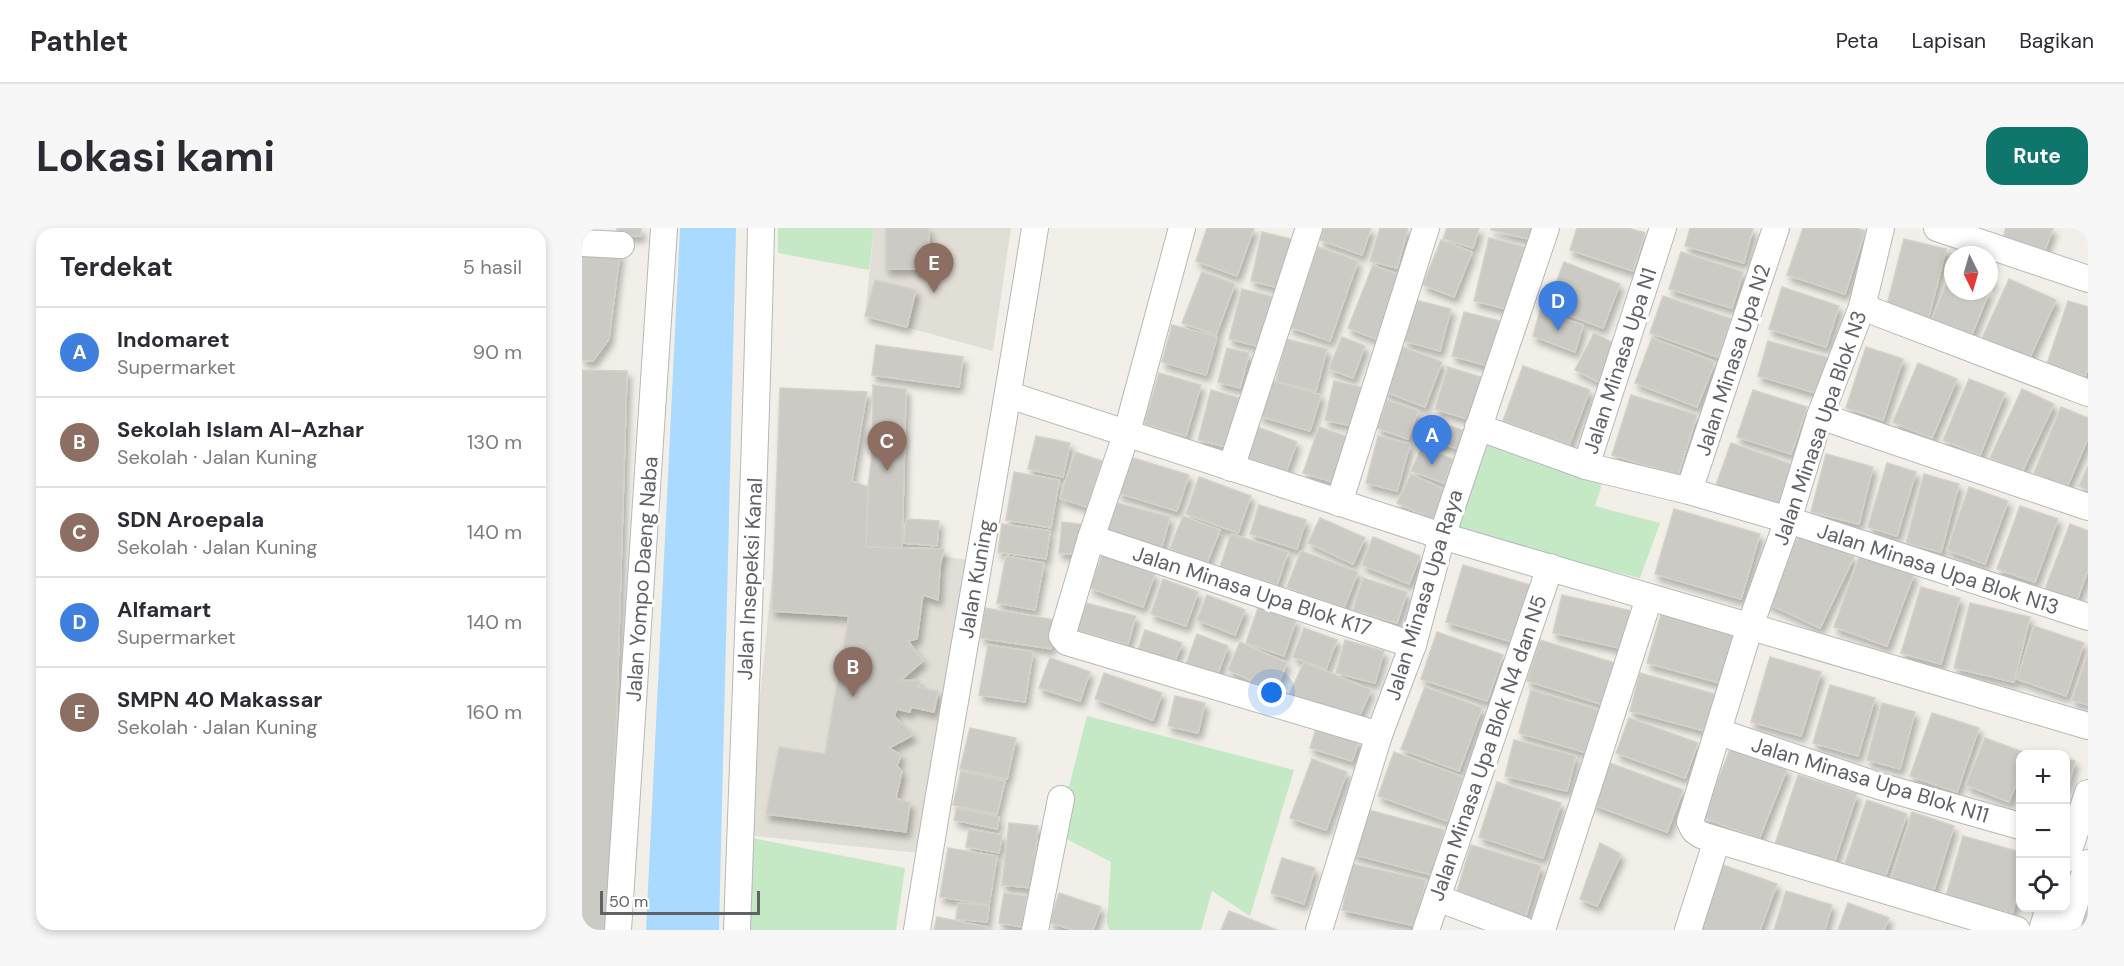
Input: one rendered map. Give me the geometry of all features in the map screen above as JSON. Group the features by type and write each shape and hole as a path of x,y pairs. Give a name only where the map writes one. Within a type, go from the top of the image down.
{"street":[{"name":"Jalan Yompo Daeng Naba","path":"618,930 664,228"},
{"name":"Jalan Insepeksi Kanal","path":"737,930 757,414 761,228"},
{"name":"Jalan Kuning","path":"917,930 947,743 1009,395 1035,228"},
{"path":"1182,228 1126,432 1062,633 1064,640 1379,735"},
{"path":"1231,468 1309,228"},
{"path":"1339,503 1426,228"},
{"name":"Jalan Minasa Upa Raya","path":"1318,930 1379,735 1413,645 1442,536 1546,228"},
{"name":"Jalan Minasa Upa N1","path":"1663,228 1586,466 1689,491 1788,520"},
{"name":"Jalan Minasa Upa N2","path":"1689,491 1776,228"},
{"name":"Jalan Minasa Upa Blok N3","path":"1717,840 1697,833 1691,827 1690,822 1750,626 1788,520 1820,416 1862,307 1881,228"},
{"path":"1937,228 2088,279"},
{"path":"582,243 621,244"},
{"path":"1862,307 2088,393"},
{"path":"1009,395 1442,536 2088,726"},
{"path":"1820,416 2088,507"},
{"path":"1478,427 1586,466"},
{"name":"Jalan Minasa Upa Blok N13","path":"1788,520 2088,617"},
{"name":"Jalan Minasa Upa Blok K17","path":"1091,538 1413,645"},
{"name":"Jalan Minasa Upa Blok N4 dan N5","path":"1426,930 1550,567"},
{"path":"1542,930 1649,598"},
{"name":"Jalan Minasa Upa Blok N11","path":"1719,732 1879,786 2016,825"},
{"path":"2070,841 2088,793"},
{"path":"1035,930 1061,799"},
{"path":"1688,930 1717,840 2017,930"},
{"path":"2066,930 2088,862"},
{"path":"1437,898 1523,930"},
{"path":"2042,930 2048,912"}],"shaded area":[{"path":"874,228 1011,228 993,351 865,316"},
{"path":"780,388 867,392 852,481 868,487 866,546 968,560 920,853 746,835 775,548"}],"green space":[{"path":"778,228 874,228 869,270 778,253"},
{"path":"1489,440 1605,475 1595,506 1660,523 1640,578 1457,533"},
{"path":"1087,716 1294,770 1250,916 1212,891 1201,930 1109,930 1107,923 1111,862 1057,834"},
{"path":"752,838 905,868 896,930 748,930"}],"water":[{"path":"680,228 736,228 719,930 646,930"}],"building":[{"path":"617,228 641,228 641,236 617,236"},
{"path":"886,228 929,228 929,269 886,269"},
{"path":"1207,228 1254,228 1237,276 1196,261"},
{"path":"1324,228 1371,228 1362,255 1320,240"},
{"path":"1380,228 1408,228 1397,268 1370,261"},
{"path":"1447,228 1479,228 1473,248 1443,239"},
{"path":"1491,228 1532,228 1529,239 1491,230"},
{"path":"1577,228 1628,228 1645,233 1633,271 1570,250"},
{"path":"1690,228 1753,228 1744,263 1685,246"},
{"path":"1803,228 1856,228 1865,231 1845,294 1787,275"},
{"path":"2006,228 2053,228 2044,253 2003,238"},
{"path":"1262,232 1291,239 1280,288 1251,281"},
{"path":"1489,238 1525,247 1510,310 1474,301"},
{"path":"1904,239 1944,249 1944,257 1928,320 1886,309"},
{"path":"1441,240 1472,252 1454,297 1423,285"},
{"path":"1318,247 1358,261 1330,341 1289,327"},
{"path":"582,252 620,253 609,339 593,361 582,360"},
{"path":"1681,252 1743,272 1732,308 1669,289"},
{"path":"1564,262 1620,284 1603,328 1547,307"},
{"path":"1373,265 1401,276 1376,339 1348,328"},
{"path":"1202,272 1235,284 1216,335 1182,323"},
{"path":"2009,279 2056,300 2027,364 1980,343"},
{"path":"875,280 916,290 907,327 865,316"},
{"path":"1782,287 1839,306 1826,347 1769,329"},
{"path":"1242,289 1274,297 1261,347 1229,339"},
{"path":"1944,290 1944,300 1986,300 1970,339 1930,323"},
{"path":"1663,296 1731,319 1718,357 1650,333"},
{"path":"1415,300 1451,309 1440,351 1404,341"},
{"path":"2068,301 2088,307 2088,368 2085,376 2047,364"},
{"path":"1540,311 1583,325 1575,352 1533,336"},
{"path":"1464,312 1500,321 1488,366 1452,356"},
{"path":"1172,325 1217,337 1206,375 1162,362"},
{"path":"1594,333 1619,346 1600,383 1575,370"},
{"path":"1342,337 1365,346 1353,378 1329,369"},
{"path":"1652,338 1715,362 1697,407 1635,383"},
{"path":"1286,339 1327,349 1316,391 1276,381"},
{"path":"1768,341 1829,358 1819,394 1758,376"},
{"path":"876,345 963,357 959,387 872,375"},
{"path":"1400,346 1442,362 1425,407 1383,391"},
{"path":"1866,347 1903,359 1883,420 1846,408"},
{"path":"1227,348 1249,353 1240,388 1218,382"},
{"path":"1918,363 1957,379 1932,438 1893,422"},
{"path":"1523,366 1590,390 1569,445 1503,421"},
{"path":"1448,367 1484,378 1471,420 1435,409"},
{"path":"582,370 627,371 610,930 582,930"},
{"path":"1159,373 1201,385 1186,436 1144,424"},
{"path":"1969,379 2005,393 1980,455 1943,440"},
{"path":"1270,380 1321,395 1310,431 1259,416"},
{"path":"1334,381 1361,387 1352,426 1325,420"},
{"path":"873,385 906,389 902,548 866,547 868,487 872,456"},
{"path":"780,388 867,392 852,481 868,487 866,547 944,549 940,566 938,600 923,595 917,639 908,641 923,661 901,680 920,681 918,687 938,691 934,712 911,707 910,712 897,709 894,716 913,735 889,748 901,755 897,766 902,771 896,798 910,803 906,832 766,814 779,747 825,754 849,616 772,611"},
{"path":"2022,389 2054,404 2022,472 1990,458"},
{"path":"1211,390 1239,398 1226,447 1198,440"},
{"path":"1753,390 1807,407 1791,454 1737,437"},
{"path":"1631,395 1697,415 1678,475 1612,455"},
{"path":"1387,400 1418,411 1408,439 1377,428"},
{"path":"2061,407 2088,418 2088,438 2067,487 2034,473"},
{"path":"1429,419 1468,432 1462,450 1423,438"},
{"path":"1258,427 1297,442 1286,472 1247,458"},
{"path":"1319,427 1348,437 1333,482 1303,473"},
{"path":"1036,436 1070,443 1063,477 1028,469"},
{"path":"1378,436 1410,444 1397,491 1366,483"},
{"path":"1731,443 1793,465 1776,513 1714,491"},
{"path":"1422,447 1453,459 1444,483 1411,471"},
{"path":"1075,452 1102,461 1087,507 1060,498"},
{"path":"1826,454 1873,467 1859,524 1811,512"},
{"path":"1130,457 1189,475 1177,511 1118,493"},
{"path":"1887,463 1916,472 1897,536 1868,527"},
{"path":"2088,466 2088,490 2079,486"},
{"path":"1014,472 1059,480 1051,528 1006,520"},
{"path":"1411,474 1447,491 1433,520 1397,503"},
{"path":"1924,474 1959,484 1941,552 1906,543"},
{"path":"1199,477 1251,496 1238,533 1186,514"},
{"path":"1969,487 2008,501 1985,564 1947,550"},
{"path":"1113,502 1170,517 1161,550 1105,536"},
{"path":"1259,505 1306,520 1297,549 1250,534"},
{"path":"2020,506 2058,519 2035,582 1997,569"},
{"path":"1674,509 1760,534 1741,599 1655,574"},
{"path":"1183,516 1220,530 1207,563 1170,549"},
{"path":"1320,518 1365,538 1353,564 1308,543"},
{"path":"906,519 939,521 937,546 904,543"},
{"path":"1062,522 1086,525 1082,555 1059,553"},
{"path":"1002,524 1050,531 1046,559 998,552"},
{"path":"2070,524 2088,531 2088,570 2077,600 2045,589"},
{"path":"1800,532 1854,557 1820,628 1766,603"},
{"path":"1231,534 1288,552 1277,585 1220,567"},
{"path":"1373,537 1420,556 1409,584 1362,565"},
{"path":"1301,551 1358,572 1344,608 1287,587"},
{"path":"1860,554 1914,574 1887,646 1834,627"},
{"path":"1102,555 1155,574 1143,607 1090,588"},
{"path":"1006,556 1044,563 1035,610 997,603"},
{"path":"1463,565 1530,585 1512,642 1446,622"},
{"path":"1363,578 1407,592 1397,623 1353,610"},
{"path":"1163,579 1198,592 1186,626 1151,614"},
{"path":"1921,587 1960,598 1941,664 1901,653"},
{"path":"1207,595 1245,610 1235,635 1197,620"},
{"path":"1562,595 1632,611 1624,649 1553,633"},
{"path":"1082,602 1136,616 1128,644 1074,630"},
{"path":"1970,603 2030,617 2014,682 1954,668"},
{"path":"985,608 1055,620 1051,649 981,638"},
{"path":"1258,608 1296,620 1284,656 1246,643"},
{"path":"1661,614 1737,635 1723,684 1647,663"},
{"path":"2034,626 2084,643 2066,696 2017,679"},
{"path":"1304,628 1337,640 1326,669 1293,657"},
{"path":"1145,630 1182,643 1174,663 1138,650"},
{"path":"1437,632 1503,655 1487,701 1421,679"},
{"path":"1197,634 1228,646 1217,676 1186,664"},
{"path":"1345,640 1384,651 1375,683 1336,673"},
{"path":"1540,640 1618,664 1604,705 1527,681"},
{"path":"1240,642 1287,663 1275,691 1228,670"},
{"path":"988,645 1033,652 1025,702 979,695"},
{"path":"2088,652 2088,705 2072,700"},
{"path":"1770,657 1821,672 1801,736 1751,722"},
{"path":"1050,658 1090,672 1080,701 1039,688"},
{"path":"1304,662 1371,690 1357,721 1288,697"},
{"path":"1104,673 1162,693 1153,720 1095,699"},
{"path":"1640,673 1715,694 1705,731 1630,711"},
{"path":"1830,685 1875,698 1858,756 1813,743"},
{"path":"1425,687 1482,708 1459,771 1401,749"},
{"path":"1531,690 1599,710 1587,753 1519,733"},
{"path":"1175,696 1205,703 1198,733 1168,726"},
{"path":"1882,703 1915,712 1900,769 1867,760"},
{"path":"1932,713 1979,728 1957,792 1910,776"},
{"path":"1629,718 1698,743 1685,778 1616,753"},
{"path":"1317,726 1359,740 1352,761 1310,748"},
{"path":"970,728 1016,738 1007,779 960,769"},
{"path":"1985,738 2017,750 2016,784 2009,802 1966,785"},
{"path":"1514,740 1576,756 1567,791 1505,776"},
{"path":"1731,747 1787,769 1759,839 1703,817"},
{"path":"1394,752 1463,777 1447,821 1378,796"},
{"path":"1312,759 1347,772 1326,830 1290,818"},
{"path":"2070,759 2075,761 2070,779"},
{"path":"1607,762 1683,790 1667,832 1591,804"},
{"path":"961,771 1005,781 997,814 953,805"},
{"path":"1798,775 1857,794 1834,863 1775,844"},
{"path":"1497,782 1561,803 1543,858 1479,837"},
{"path":"1867,800 1907,814 1884,880 1844,866"},
{"path":"957,808 999,817 997,829 954,820"},
{"path":"1365,809 1444,830 1432,875 1352,854"},
{"path":"1912,812 1954,826 1933,893 1891,879"},
{"path":"1009,823 1038,826 1032,888 1002,885"},
{"path":"969,829 1002,835 999,853 966,847"},
{"path":"1963,836 2016,851 2016,898 2012,914 1946,896"},
{"path":"1600,843 1621,854 1597,906 1580,899"},
{"path":"1471,845 1541,866 1524,922 1454,901"},
{"path":"948,848 997,856 989,905 940,897"},
{"path":"1282,858 1315,868 1304,904 1271,893"},
{"path":"1352,864 1426,880 1416,926 1342,910"},
{"path":"1723,865 1777,884 1760,930 1700,930"},
{"path":"1786,891 1832,905 1825,930 1774,930"},
{"path":"1004,893 1027,896 1022,927 999,923"},
{"path":"1059,893 1101,907 1093,930 1074,930 1050,923"},
{"path":"958,903 989,906 987,922 956,919"},
{"path":"1848,903 1889,918 1884,930 1838,930"},
{"path":"2080,908 2088,911 2088,930 2072,930"},
{"path":"1229,911 1277,930 1221,930"},
{"path":"937,917 988,927 988,930 934,930"}],"place":[{"name":"SMPN 40 Makassar","path":"934,293"},
{"name":"Alfamart","path":"1558,331"},
{"name":"Indomaret","path":"1432,465"},
{"name":"SDN Aroepala","path":"887,471"},
{"name":"Sekolah Islam Al-Azhar","path":"853,697"}]}
